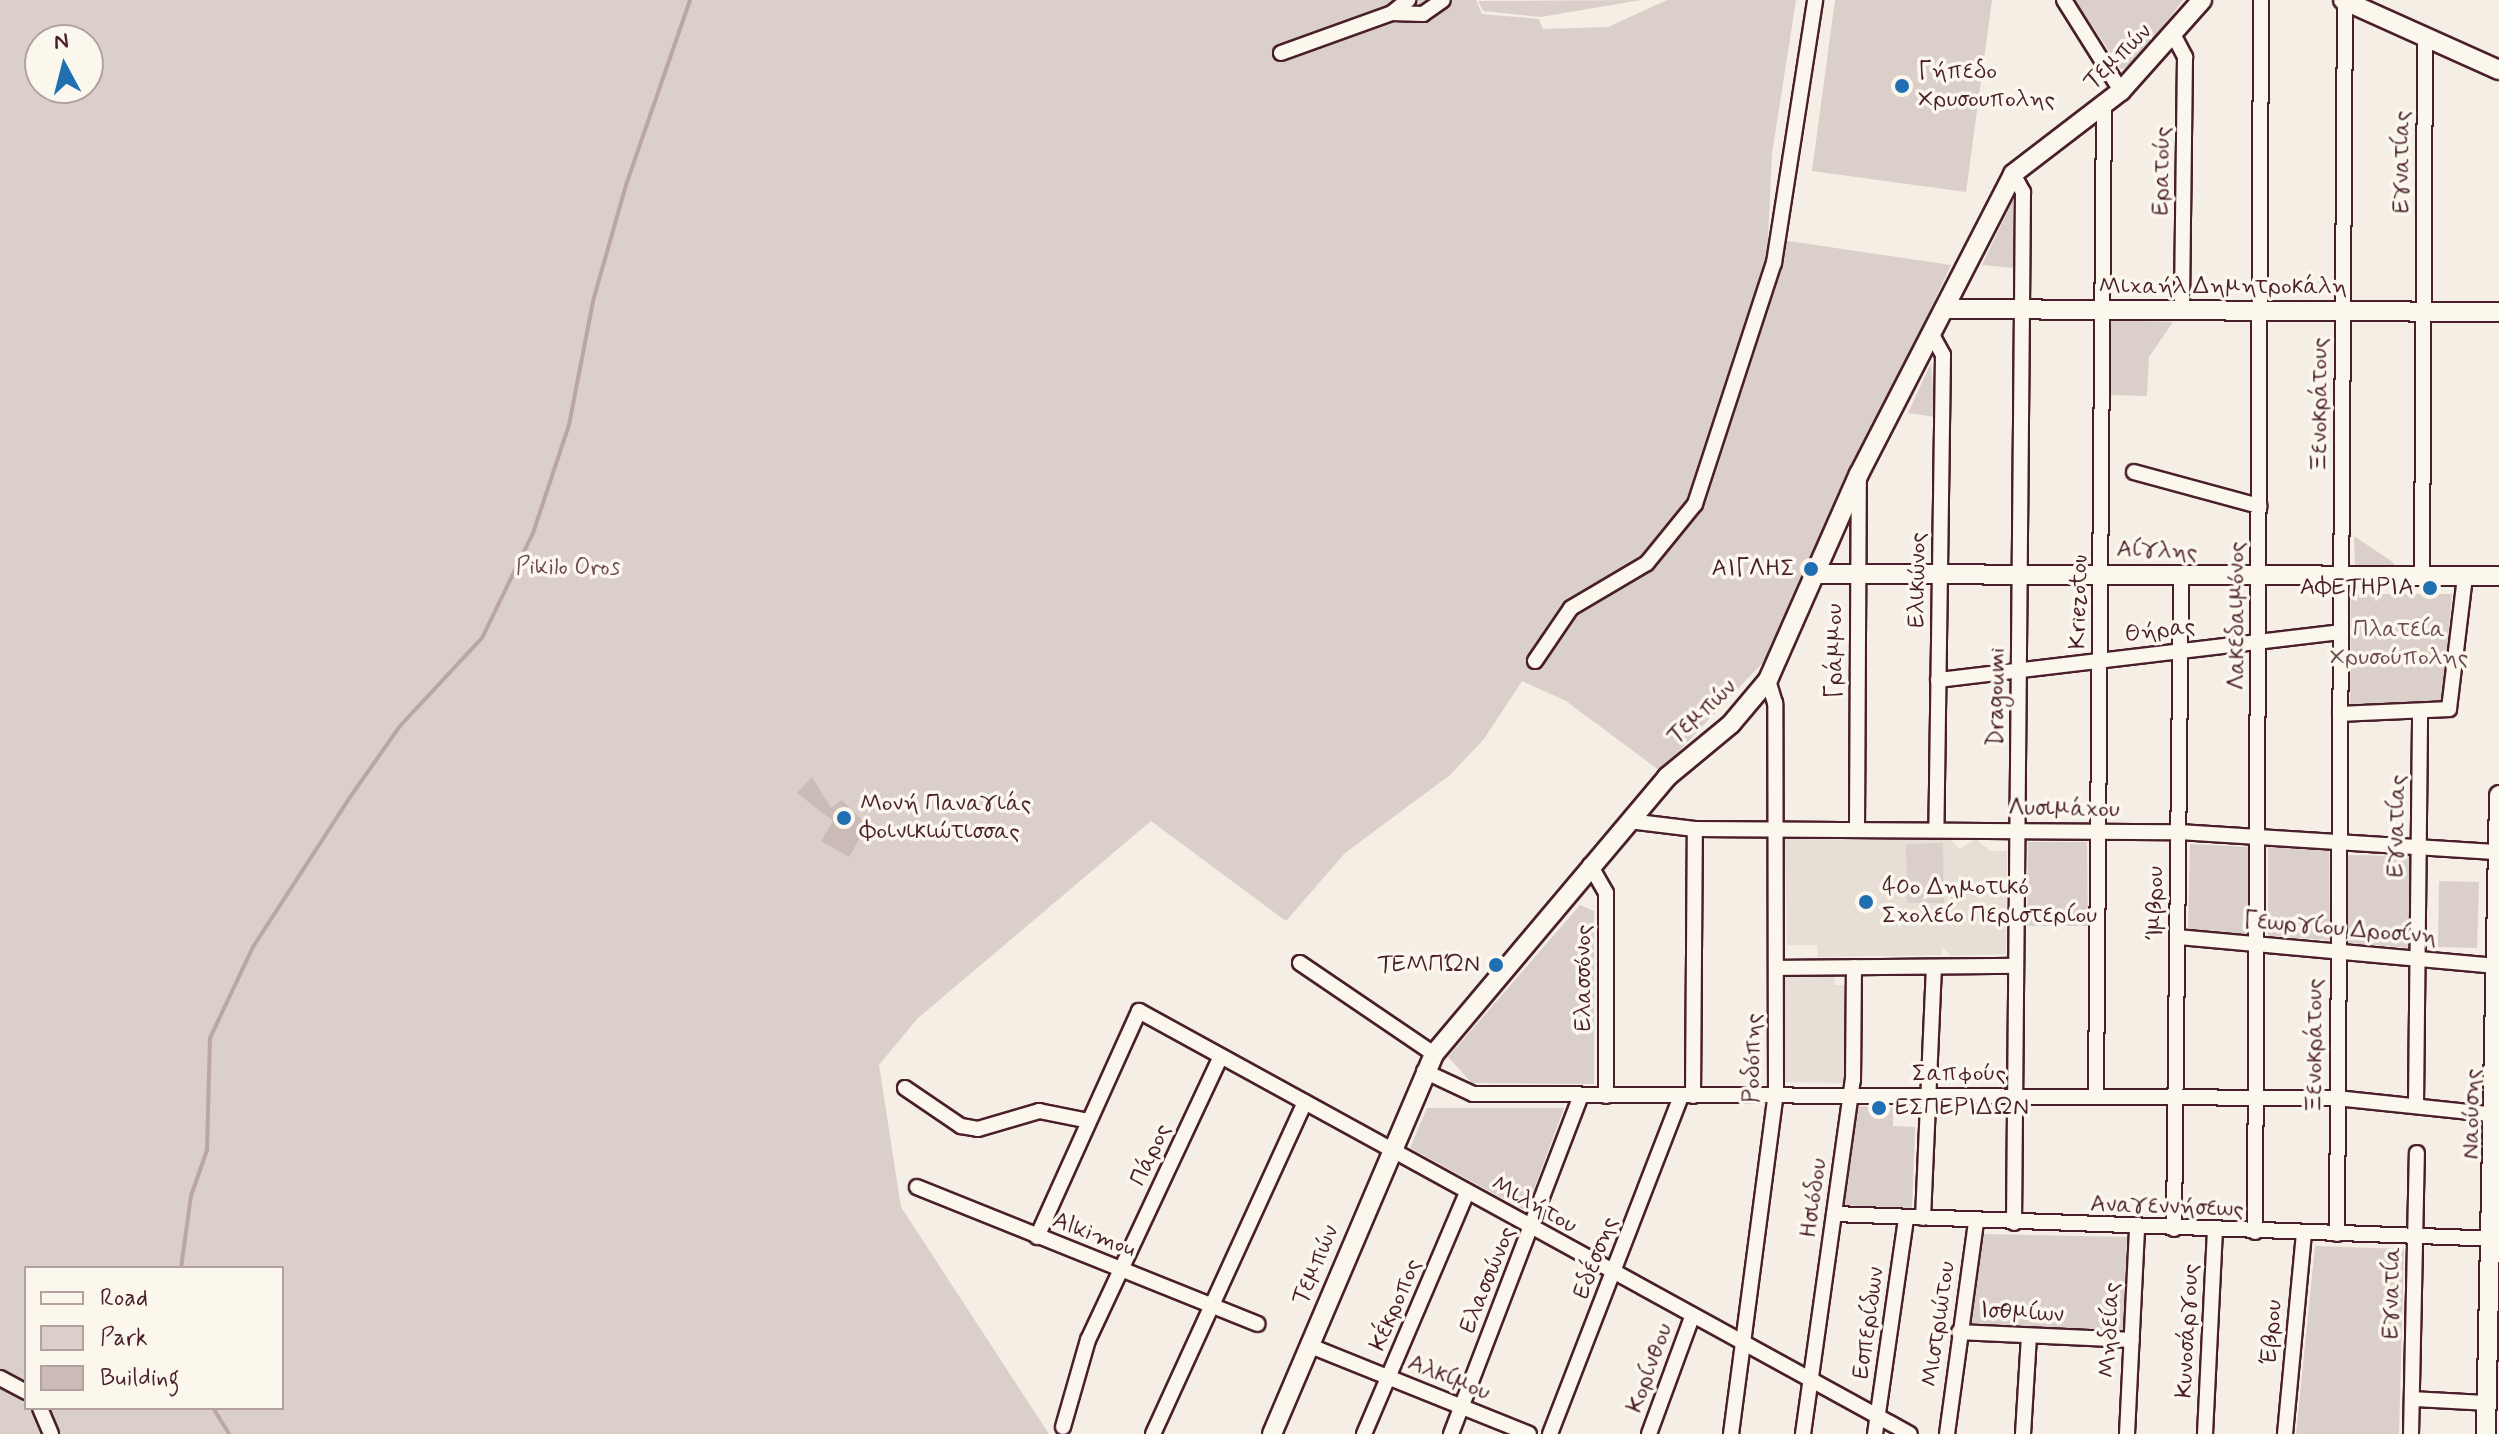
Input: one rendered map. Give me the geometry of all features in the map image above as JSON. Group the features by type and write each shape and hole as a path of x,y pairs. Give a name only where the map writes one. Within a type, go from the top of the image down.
{"street":[{"path":"1281,53 1392,13 1408,0"},
{"path":"1392,13 1423,14 1443,0"},
{"path":"1535,661 1571,608 1647,563 1695,504 1774,263 1815,0"},
{"path":"2064,0 2121,91"},
{"name":"Τεμπών","path":"1272,1434 1391,1148 1434,1054 1629,821 1768,680 1859,474 2013,174 2121,91 2174,36 2202,0"},
{"name":"Λακεδαιμόνος","path":"2255,1232 2262,311 2261,0"},
{"path":"2344,1 2499,70"},
{"name":"Ξενοκράτους","path":"2337,1234 2344,1"},
{"name":"Ερατούς","path":"2174,36 2185,57 2182,310"},
{"name":"Εγνατίας","path":"2422,575 2425,37"},
{"name":"Kriezotou","path":"2096,1097 2104,106"},
{"name":"Dragoumi","path":"2013,174 2023,192 2014,1223"},
{"name":"Μιχαήλ Δημητροκάλη","path":"1946,309 2499,312"},
{"name":"Ελικώνος","path":"1932,335 1943,355 1936,830"},
{"path":"2134,472 2259,506"},
{"name":"Γράμμου","path":"1857,829 1859,474"},
{"name":"Αίγλης","path":"1814,574 2499,576"},
{"path":"2340,714 2449,709 2465,576"},
{"name":"Ίμβρου","path":"2174,1229 2181,577"},
{"name":"Θήρας","path":"1938,680 2339,632"},
{"name":"Ροδόπης","path":"1731,1434 1776,1094 1775,703 1768,680"},
{"name":"Εγνατίας","path":"2416,1104 2420,712"},
{"name":"Ναούσης","path":"2486,1434 2493,1403 2497,1239 2499,795"},
{"name":"Λυσιμάχου","path":"1629,821 1695,829 2178,832 2499,852"},
{"name":"Εδέσσης","path":"1550,1434 1687,1096 1695,829"},
{"name":"Ελασσόνος","path":"1590,865 1606,893 1606,1096"},
{"name":"Γεωργίου Δροσίνη","path":"2178,937 2498,966"},
{"path":"1300,963 1434,1054"},
{"path":"1776,968 2015,966"},
{"name":"Ησιόδου","path":"1803,1434 1851,1096 1854,967"},
{"path":"1923,1218 1933,1096 1934,967"},
{"name":"Μιλήτου","path":"1089,1121 1139,1011 1910,1434"},
{"name":"Πάρος","path":"1063,1427 1088,1340 1220,1058"},
{"name":"Σαπφούς","path":"1424,1071 1473,1094 2336,1098 2498,1114"},
{"path":"905,1088 961,1126 978,1129 1039,1111 1089,1121 1037,1237"},
{"name":"Ελασσώνος","path":"1451,1434 1581,1096"},
{"path":"1153,1434 1209,1303 1305,1102"},
{"name":"Εγνατία","path":"2411,1434 2417,1153"},
{"name":"Alkimou","path":"917,1187 1257,1324"},
{"name":"Κέκροπος","path":"1364,1434 1467,1192"},
{"name":"Αναγεννήσεως","path":"1834,1214 2137,1228 2497,1239"},
{"name":"Εσπερίδων","path":"1875,1434 1906,1218"},
{"name":"Μιστριώτου","path":"1947,1434 1976,1221"},
{"name":"Μηδείας","path":"2127,1434 2137,1228"},
{"name":"Κυνοσάργους","path":"2205,1434 2215,1230"},
{"name":"Έβρου","path":"2285,1434 2304,1234"},
{"name":"Κορίνθου","path":"1649,1434 1692,1317"},
{"name":"Ισθμίων","path":"1959,1332 2132,1340"},
{"path":"2023,1434 2029,1336"},
{"name":"Αλκίμου","path":"1308,1345 1529,1434"},
{"path":"0,1378 24,1391"},
{"path":"2413,1399 2493,1403"},
{"path":"41,1410 51,1434"}],"shaded area":[{"name":"40ο Δημοτικό Σχολείο Περιστερίου","path":"1785,839 1951,840 1959,849 1976,839 1990,851 2007,851 2006,954 1951,956 1942,947 1942,955 1818,957 1817,945 1787,945"},
{"path":"1785,974 1834,974 1835,985 1846,985 1845,1083 1784,1082"}],"green space":[{"name":"Pikilo Oros","path":"0,0 1476,0 1482,14 1539,19 1543,29 1608,27 1667,0 1796,0 1772,154 1768,238 1951,265 1769,656 1660,771 1566,701 1522,681 1484,739 1450,775 1345,853 1286,921 1151,821 918,1018 879,1065 901,1207 1049,1434 0,1434"},
{"path":"1641,0 1541,17 1483,11 1478,1"},
{"name":"Γήπεδο Χρυσουπολης","path":"1835,0 1992,0 1966,192 1812,171"},
{"path":"2075,0 2183,0 2133,67 2121,69"},
{"path":"2013,200 2014,268 1982,265"},
{"path":"2110,320 2173,322 2149,357 2147,396 2110,395"},
{"path":"1931,363 1935,417 1908,413"},
{"path":"2354,536 2394,563 2394,566 2355,565"},
{"name":"Πλατεία Χρυσούπολης","path":"2351,594 2452,594 2442,702 2350,704"},
{"path":"2028,842 2087,842 2088,926 2027,926"},
{"path":"1943,843 1944,903 1907,903 1906,844"},
{"path":"2190,844 2250,847 2250,936 2188,931"},
{"path":"2268,847 2329,851 2330,940 2268,936"},
{"path":"2347,855 2411,856 2411,948 2347,943"},
{"path":"2439,881 2479,882 2477,948 2438,947"},
{"path":"1580,905 1594,911 1594,1084 1472,1083 1448,1057"},
{"path":"1855,1106 1893,1108 1893,1126 1915,1127 1912,1208 1840,1205"},
{"path":"1427,1108 1564,1108 1526,1211 1410,1148"},
{"path":"1981,1234 2127,1237 2124,1331 1969,1324"},
{"path":"2315,1246 2404,1249 2399,1434 2296,1434"}],"building":[{"name":"Μονή Παναγιάς Φοινικιώτισσας","path":"812,777 831,808 842,800 867,825 849,857 821,841 833,821 797,793"}],"waterway":[{"path":"181,1266 191,1196 207,1150 210,1038 253,947 348,800 400,726 482,638 533,533 569,425 593,301 626,185 690,0"},
{"path":"214,1410 229,1434"}],"place":[{"name":"Γήπεδο Χρυσουπολης","path":"1902,86"},
{"name":"ΑΙΓΛΗΣ","path":"1811,569"},
{"name":"ΑΦΕΤΗΡΙΑ","path":"2430,588"},
{"name":"Μονή Παναγιάς Φοινικιώτισσας","path":"844,818"},
{"name":"40ο Δημοτικό Σχολείο Περιστερίου","path":"1866,902"},
{"name":"ΤΕΜΠΏΝ","path":"1496,965"},
{"name":"ΕΣΠΕΡΙΔΩΝ","path":"1879,1108"}]}
